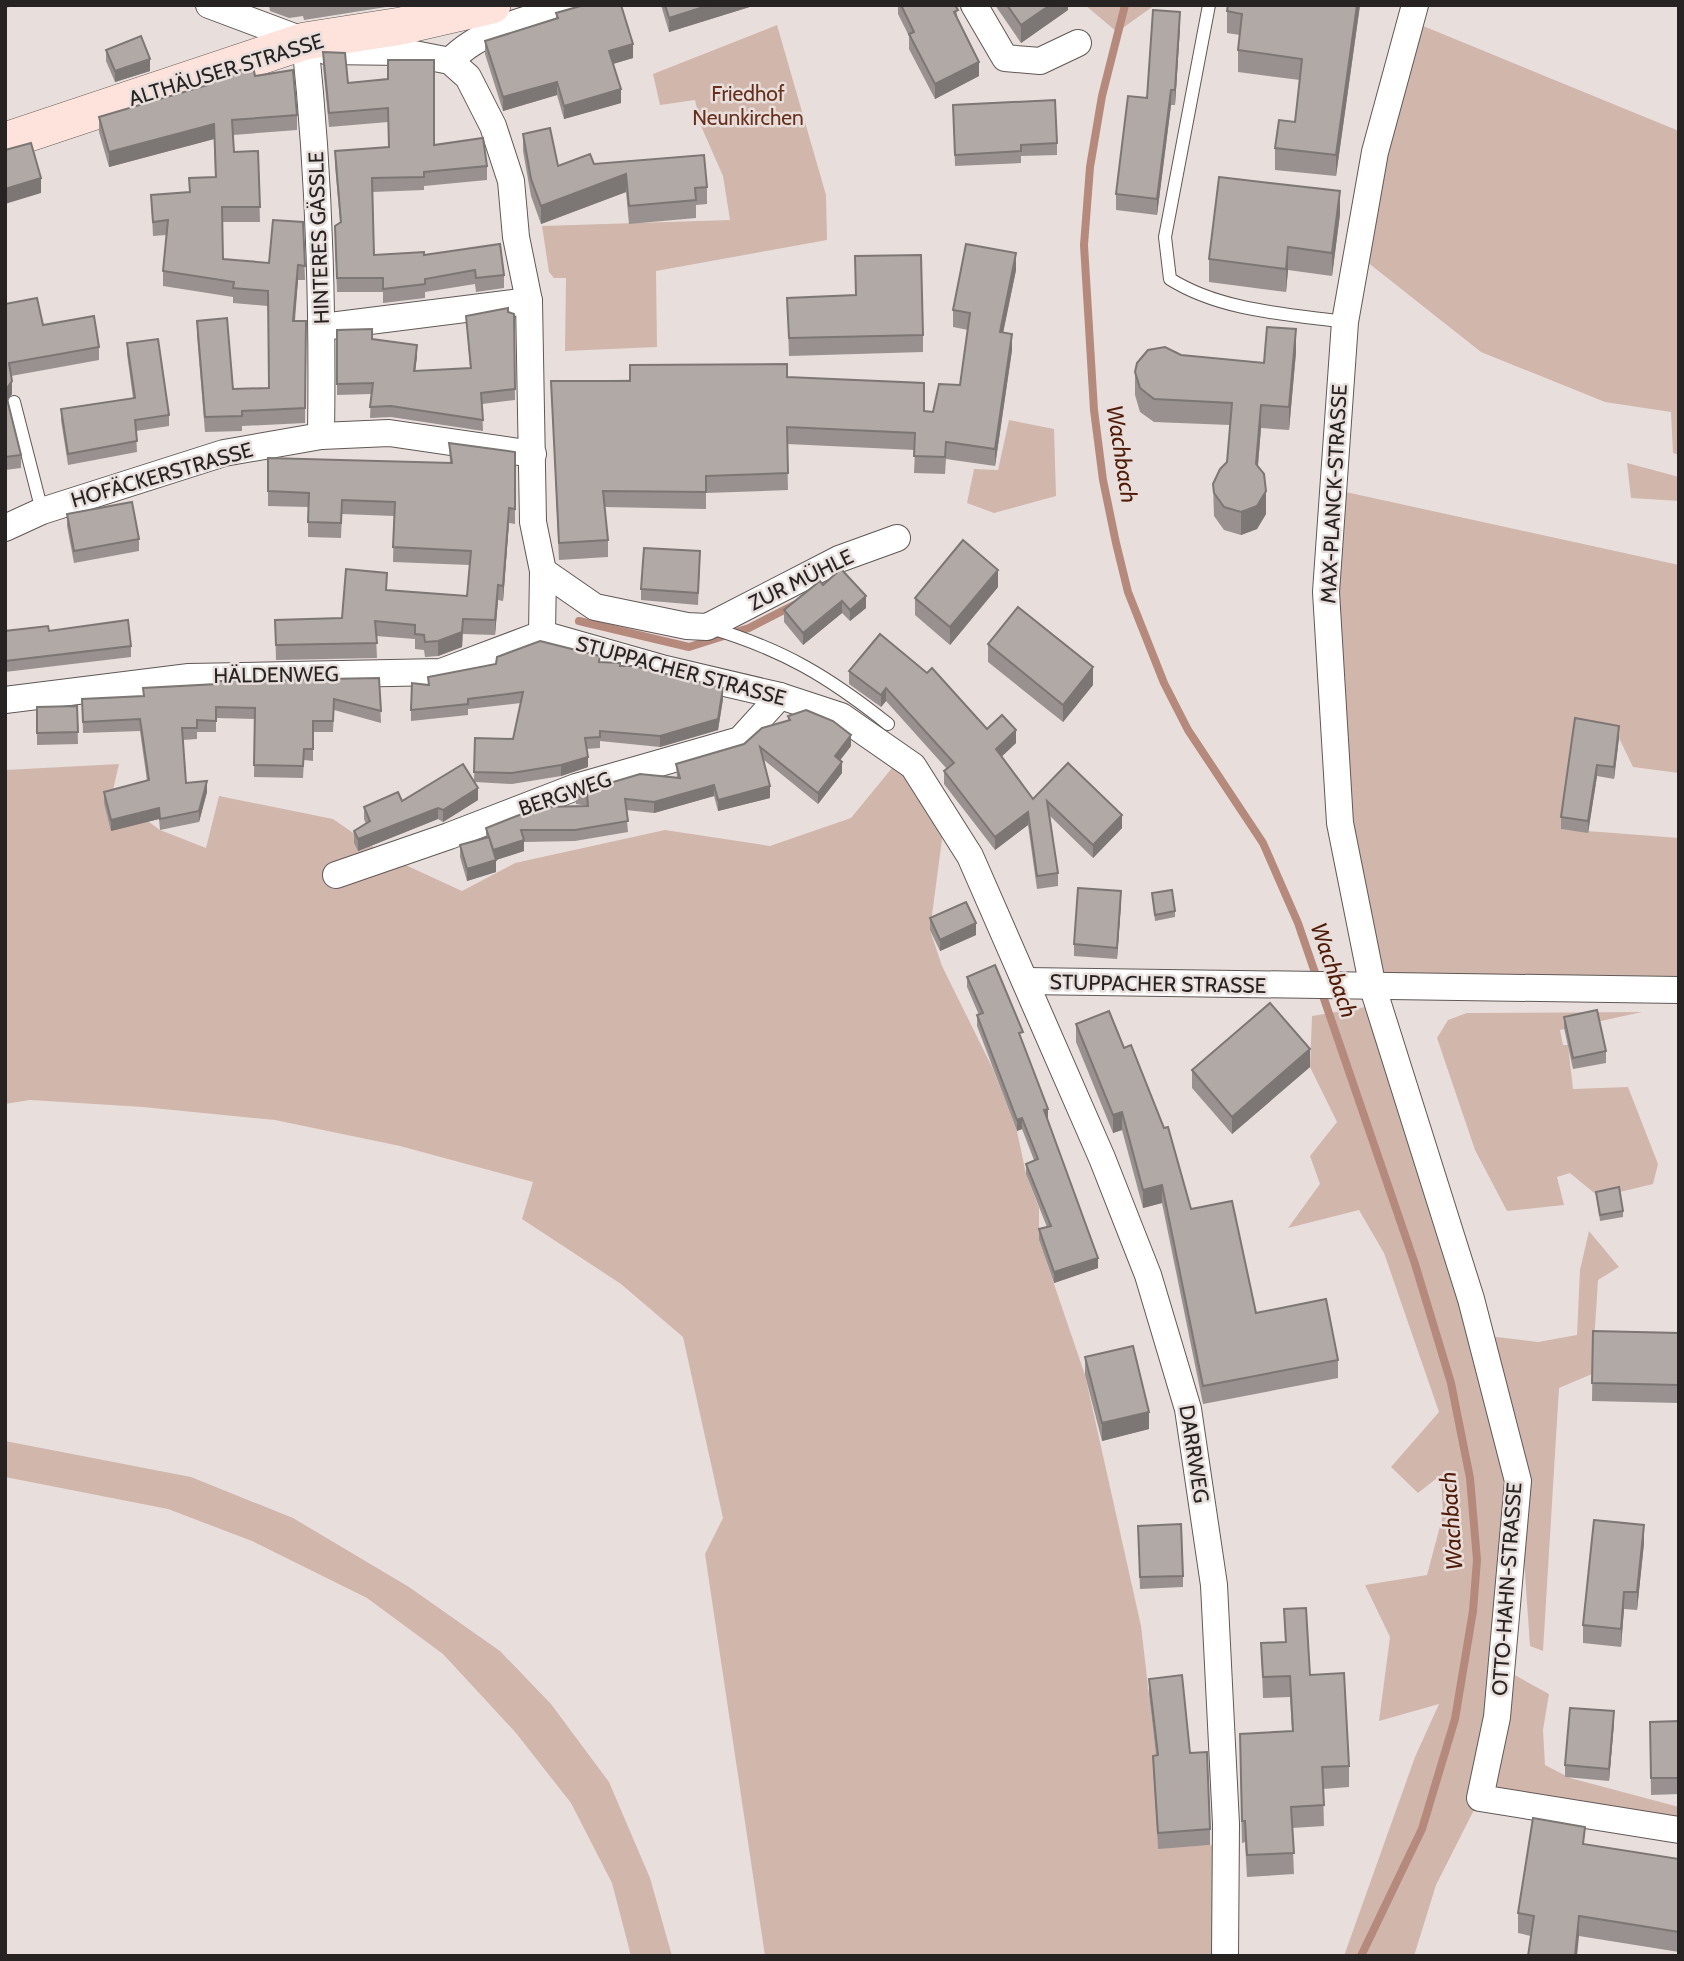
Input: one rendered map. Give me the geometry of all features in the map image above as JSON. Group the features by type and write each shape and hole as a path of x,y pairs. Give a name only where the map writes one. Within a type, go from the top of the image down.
{"street":[{"path":"209,5 326,51 404,52 450,61 468,77 493,126 511,181 516,237 529,301 533,522 543,571 542,634"},
{"name":"ALTHÄUSER STRASSE","path":"5,141 305,41 401,26 492,5"},
{"path":"450,61 465,46 505,28 578,5"},
{"path":"974,5 1005,58 1040,61 1077,43"},
{"name":"MAX-PLANCK-STRASSE","path":"1373,988 1340,823 1326,592 1345,322 1375,152 1415,5"},
{"name":"HINTERES GÄSSLE","path":"305,41 316,138 322,327 321,436"},
{"path":"322,327 529,301"},
{"name":"HOFÄCKERSTRASSE","path":"5,528 42,511 224,453 321,436 389,433 533,454"},
{"name":"ZUR MÜHLE","path":"543,571 595,607 687,626 708,626 839,559 897,538"},
{"name":"STUPPACHER STRASSE","path":"542,634 665,669 780,696 841,716 913,766 970,856 1025,981 1346,988 1679,990"},
{"name":"HÄLDENWEG","path":"5,700 189,677 441,672 542,634"},
{"name":"BERGWEG","path":"336,875 449,836 576,787 740,740 780,696"},
{"name":"DARRWEG","path":"1025,981 1102,1158 1147,1275 1188,1409 1214,1585 1226,1824 1225,1956"},
{"name":"OTTO-HAHN-STRASSE","path":"1373,988 1471,1299 1518,1481 1497,1717 1480,1798 1679,1830"}],"lane":[{"path":"1209,5 1165,237 1170,279 1189,291 1226,303 1345,322"},
{"name":"HOFÄCKERSTRASSE","path":"14,402 42,511"},
{"name":"ZUR MÜHLE","path":"708,626 743,637 811,668 836,683 888,724"}],"green space":[{"path":"1085,5 1155,5 1117,32"},
{"path":"1411,21 1679,131 1679,455 1673,453 1671,412 1605,402 1481,352 1357,254"},
{"name":"Friedhof Neunkirchen","path":"777,25 826,195 827,240 656,271 657,347 565,351 566,278 554,278 549,272 542,226 730,220 723,176 701,126 695,100 660,105 653,74"},
{"path":"1009,420 1054,429 1056,496 994,513 967,503 974,469 998,470"},
{"path":"1627,463 1679,477 1679,501 1631,498"},
{"path":"1332,489 1679,565 1679,773 1633,767 1619,738 1561,829 1679,838 1679,990 1373,988 1340,823"},
{"path":"901,757 945,817 930,930 942,966 993,1069 1017,1131 1026,1174 1039,1208 1039,1240 1085,1375 1141,1626 1156,1755 1153,1771 1158,1848 1211,1845 1226,1850 1225,1956 765,1956 705,1554 723,1518 683,1337 621,1284 522,1219 533,1182 400,1146 275,1120 143,1107 30,1100 5,1104 5,770 119,764 107,816 149,822 160,830 206,848 219,796 333,819 388,857 462,891 515,863 665,830 770,846 851,818"},
{"path":"1378,1005 1480,1335 1538,1342 1577,1335 1580,1270 1589,1231 1619,1267 1598,1280 1592,1374 1559,1388 1543,1651 1530,1646 1519,1487 1502,1668 1549,1694 1543,1730 1545,1765 1570,1778 1679,1807 1679,1830 1480,1798 1436,1885 1414,1956 1344,1956 1415,1757 1439,1704 1379,1721 1390,1637 1365,1585 1427,1575 1443,1515 1441,1475 1418,1493 1391,1467 1439,1412 1384,1253 1359,1210 1288,1228 1320,1184 1310,1156 1337,1122 1310,1067 1312,1016"},
{"path":"1642,1012 1560,1030 1563,1045 1568,1045 1573,1089 1628,1087 1658,1164 1653,1184 1599,1197 1570,1173 1557,1177 1564,1205 1507,1211 1475,1150 1437,1038 1448,1020 1467,1013"},
{"path":"5,1441 191,1477 293,1518 409,1587 500,1651 551,1704 609,1782 650,1878 672,1956 631,1956 612,1883 571,1803 516,1733 443,1654 367,1598 252,1541 168,1509 5,1477"}],"building":[{"path":"584,5 621,5 633,44 609,51 621,89 564,106 557,82 503,97 485,41 558,18 556,13"},
{"path":"665,5 710,5 669,18"},
{"path":"901,5 955,5 958,10 954,12 979,62 935,84 909,34 914,32"},
{"path":"1007,5 1050,5 1021,25"},
{"path":"1228,5 1357,5 1336,155 1275,148 1279,120 1295,122 1302,59 1238,50 1242,14 1227,11"},
{"path":"1153,10 1180,12 1175,90 1171,90 1157,199 1116,194 1128,96 1147,98"},
{"path":"141,36 150,59 115,71 106,50"},
{"path":"323,52 345,53 348,83 388,79 388,60 434,60 434,145 483,138 487,166 424,172 424,177 372,178 374,255 424,252 424,255 500,244 504,275 476,278 475,270 425,279 425,284 383,289 383,278 337,278 335,226 341,222 335,151 389,147 388,108 329,113"},
{"path":"253,66 255,76 293,70 297,115 232,120 234,152 258,151 260,207 222,207 223,259 269,263 273,220 303,222 305,266 298,265 293,321 306,321 305,408 242,411 242,416 205,417 197,321 227,318 233,389 269,388 268,291 233,288 234,282 163,271 168,220 153,222 151,195 190,192 189,178 216,177 214,124 109,152 99,117 208,85 206,81"},
{"path":"1055,100 1057,143 1021,145 1021,151 955,155 953,105"},
{"path":"550,128 558,166 590,154 594,164 704,155 707,187 695,188 696,200 629,206 626,174 541,206 531,179 523,134"},
{"path":"31,143 41,178 5,189 5,150"},
{"path":"1219,177 1340,191 1332,253 1288,247 1286,269 1209,259"},
{"path":"966,244 1016,253 1000,332 1012,334 995,449 946,442 945,457 914,456 915,433 787,427 788,473 706,476 706,492 603,491 608,540 559,543 551,381 630,381 630,365 787,364 787,377 924,383 924,411 933,412 939,384 960,385 970,313 953,310"},
{"path":"921,255 923,335 789,338 787,298 856,295 855,256"},
{"path":"37,298 43,325 94,316 99,347 9,363 12,381 5,391 5,304"},
{"path":"508,308 508,312 514,314 515,389 481,393 483,420 391,406 370,407 373,383 337,384 337,330 372,329 372,339 417,345 414,371 471,368 466,316"},
{"path":"1267,327 1296,329 1289,407 1261,405 1256,464 1264,474 1266,491 1257,506 1241,512 1224,507 1214,493 1213,484 1220,469 1227,462 1232,403 1154,399 1140,388 1135,372 1137,363 1148,350 1165,347 1181,355 1264,363"},
{"path":"158,339 169,415 135,420 137,441 68,454 61,409 135,398 127,343"},
{"path":"5,391 21,455 5,457"},
{"path":"449,443 515,452 515,509 509,508 503,586 498,585 495,620 463,619 462,632 438,641 425,642 424,635 415,634 415,625 375,621 377,643 276,645 275,620 342,618 346,569 387,573 386,590 467,596 471,551 393,547 395,502 342,500 341,523 308,522 309,493 268,491 268,458 452,463"},
{"path":"132,502 139,539 74,551 67,514"},
{"path":"963,540 998,570 950,627 915,598"},
{"path":"644,548 700,551 698,593 641,589"},
{"path":"841,569 866,596 850,610 842,601 803,633 784,610 820,581 823,585"},
{"path":"1018,607 1093,667 1063,705 988,644"},
{"path":"128,620 131,646 5,661 5,631 48,626 49,631"},
{"path":"880,634 927,673 932,668 987,729 1002,715 1016,730 996,749 1033,799 1068,763 1122,815 1093,845 1047,801 1058,873 1037,876 1028,812 995,837 944,771 954,763 886,688 881,695 849,671"},
{"path":"540,641 600,656 599,662 620,663 620,666 634,666 723,688 718,719 660,736 600,731 600,737 585,738 588,757 561,765 512,773 474,772 475,738 513,739 523,692 468,699 468,704 411,710 412,683 429,685 428,677 496,664 497,657"},
{"path":"379,678 381,711 334,699 333,721 313,721 313,749 304,749 303,766 254,765 255,708 216,707 216,721 197,720 197,728 182,728 186,783 207,781 199,811 160,819 159,808 111,820 104,792 149,780 140,719 83,722 82,699 144,696 143,688 217,684 217,681"},
{"path":"77,706 78,732 37,733 37,707"},
{"path":"806,710 833,721 851,735 835,756 842,762 818,793 760,747 770,786 718,800 714,785 654,802 625,799 628,821 575,830 521,830 524,840 493,850 486,828 540,807 588,806 587,794 576,793 640,774 680,778 676,764 744,744 762,728 790,720 788,716"},
{"path":"1575,718 1619,726 1614,767 1597,765 1588,821 1561,817"},
{"path":"463,764 478,788 443,810 438,808 358,839 354,831 370,821 364,807 398,792 402,801"},
{"path":"489,837 496,860 467,869 460,845"},
{"path":"1078,888 1121,891 1117,948 1074,944"},
{"path":"1172,890 1175,911 1155,915 1152,893"},
{"path":"966,902 976,923 940,940 930,918"},
{"path":"995,965 1023,1032 1019,1033 1048,1109 1044,1110 1098,1258 1054,1272 1039,1229 1051,1226 1026,1164 1038,1159 1022,1118 1017,1120 977,1015 983,1013 967,977"},
{"path":"1270,1003 1310,1049 1232,1117 1192,1070"},
{"path":"1597,1010 1606,1051 1573,1058 1564,1017"},
{"path":"1109,1011 1124,1048 1131,1045 1164,1128 1168,1127 1191,1209 1232,1201 1256,1313 1326,1299 1338,1360 1203,1386 1162,1185 1143,1190 1122,1112 1113,1115 1076,1024"},
{"path":"1619,1187 1623,1211 1600,1215 1596,1192"},
{"path":"1593,1331 1679,1333 1679,1385 1592,1383"},
{"path":"1133,1346 1149,1412 1102,1423 1085,1357"},
{"path":"1594,1520 1644,1525 1637,1592 1624,1592 1621,1629 1583,1625"},
{"path":"1181,1524 1183,1576 1140,1577 1138,1526"},
{"path":"1306,1608 1310,1675 1344,1673 1349,1766 1322,1767 1324,1805 1291,1807 1294,1853 1247,1855 1245,1821 1242,1821 1240,1734 1293,1731 1290,1676 1263,1677 1261,1643 1286,1642 1284,1609"},
{"path":"1182,1675 1190,1753 1207,1752 1210,1829 1158,1833 1153,1756 1158,1755 1149,1679"},
{"path":"1570,1708 1614,1711 1609,1769 1565,1765"},
{"path":"1679,1721 1679,1778 1651,1778 1650,1722"},
{"path":"1533,1818 1585,1827 1583,1844 1679,1859 1679,1932 1579,1916 1575,1956 1528,1956 1534,1916 1518,1913"}],"waterway":[{"name":"Wachbach","path":"1125,5 1102,96 1090,167 1084,245 1094,410 1103,480 1116,543 1128,592 1164,683 1188,730 1263,843 1298,923 1415,1264 1451,1383 1470,1478 1477,1560 1473,1611 1455,1719 1422,1829 1361,1956"},
{"path":"579,621 689,647 749,628 794,605"}]}
